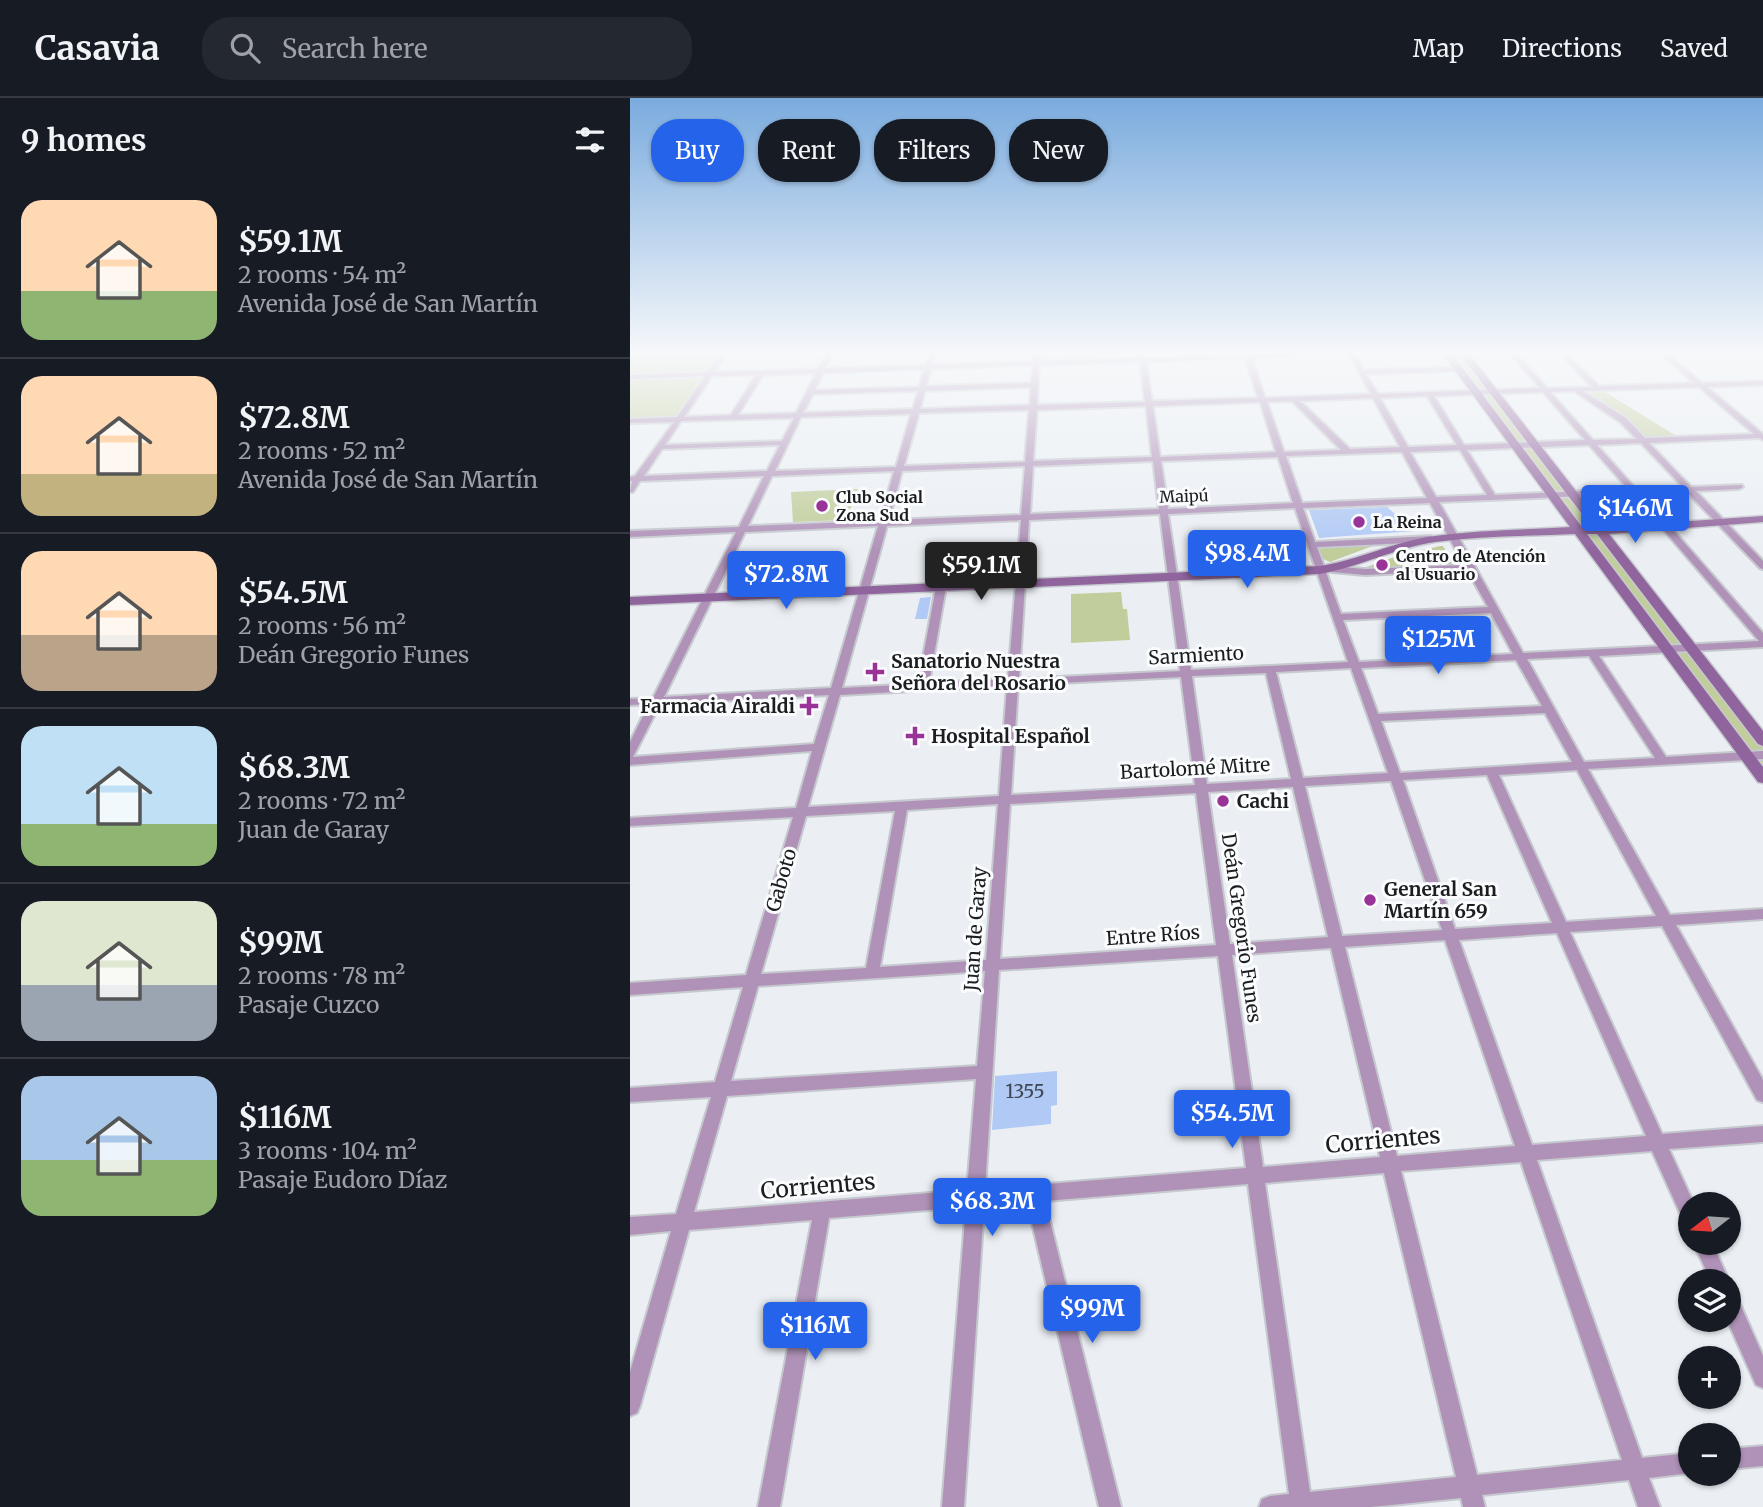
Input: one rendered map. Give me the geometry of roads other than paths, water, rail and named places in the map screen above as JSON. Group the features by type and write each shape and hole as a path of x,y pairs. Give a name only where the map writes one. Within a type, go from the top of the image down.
{"main road":[{"path":"1496,420 1763,778"},
{"path":"1514,420 1763,741"},
{"path":"630,601 1326,570 1405,545 1435,539 1662,524 1763,513"},
{"path":"1718,519 1763,519"}],"street":[{"path":"630,489 634,479 678,420"},
{"path":"630,421 685,420"},
{"path":"630,754 797,420"},
{"name":"Gaboto","path":"630,1406 914,420"},
{"name":"Juan de Garay","path":"953,1507 1033,420"},
{"name":"Deán Gregorio Funes","path":"1151,420 1300,1505"},
{"path":"1270,420 1311,545 1326,570 1337,617 1451,934 1649,1507"},
{"path":"1315,420 1348,452"},
{"path":"1389,420 1763,1095"},
{"path":"1445,420 1493,498"},
{"path":"1571,420 1763,642"},
{"path":"1623,420 1763,566"},
{"path":"1741,420 1762,437"},
{"path":"634,479 1762,437"},
{"path":"659,447 784,443"},
{"name":"Maipú","path":"630,534 1739,487"},
{"path":"1311,545 1435,539"},
{"path":"1751,553 1763,554"},
{"path":"1326,570 1365,572 1470,567"},
{"path":"923,687 941,587"},
{"path":"1337,617 1494,610"},
{"name":"Sarmiento","path":"630,702 1692,648 1763,642"},
{"path":"1592,653 1662,760"},
{"path":"1270,669 1471,1497"},
{"path":"1374,718 1549,709"},
{"path":"630,761 818,747"},
{"name":"Bartolomé Mitre","path":"630,822 1763,755"},
{"path":"1491,770 1679,1192"},
{"path":"872,974 902,806"},
{"name":"Entre Ríos","path":"630,989 1763,914"},
{"path":"630,1095 985,1072"},
{"name":"Corrientes","path":"630,1226 1763,1134"},
{"path":"1034,1193 1110,1507"},
{"path":"769,1507 822,1210"},
{"path":"1741,1329 1763,1378"},
{"path":"1741,1458 1763,1456"},
{"path":"1270,1507 1471,1497 1678,1464"}],"place":[{"name":"Club Social Zona Sud","path":"822,506"},
{"name":"La Reina","path":"1359,522"},
{"name":"Centro de Atención al Usuario","path":"1382,565"},
{"name":"Sanatorio Nuestra Señora del Rosario","path":"875,672"},
{"name":"Farmacia Airaldi","path":"809,706"},
{"name":"Hospital Español","path":"915,736"},
{"name":"Cachi","path":"1223,801"},
{"name":"General San Martín 659","path":"1370,900"}]}
